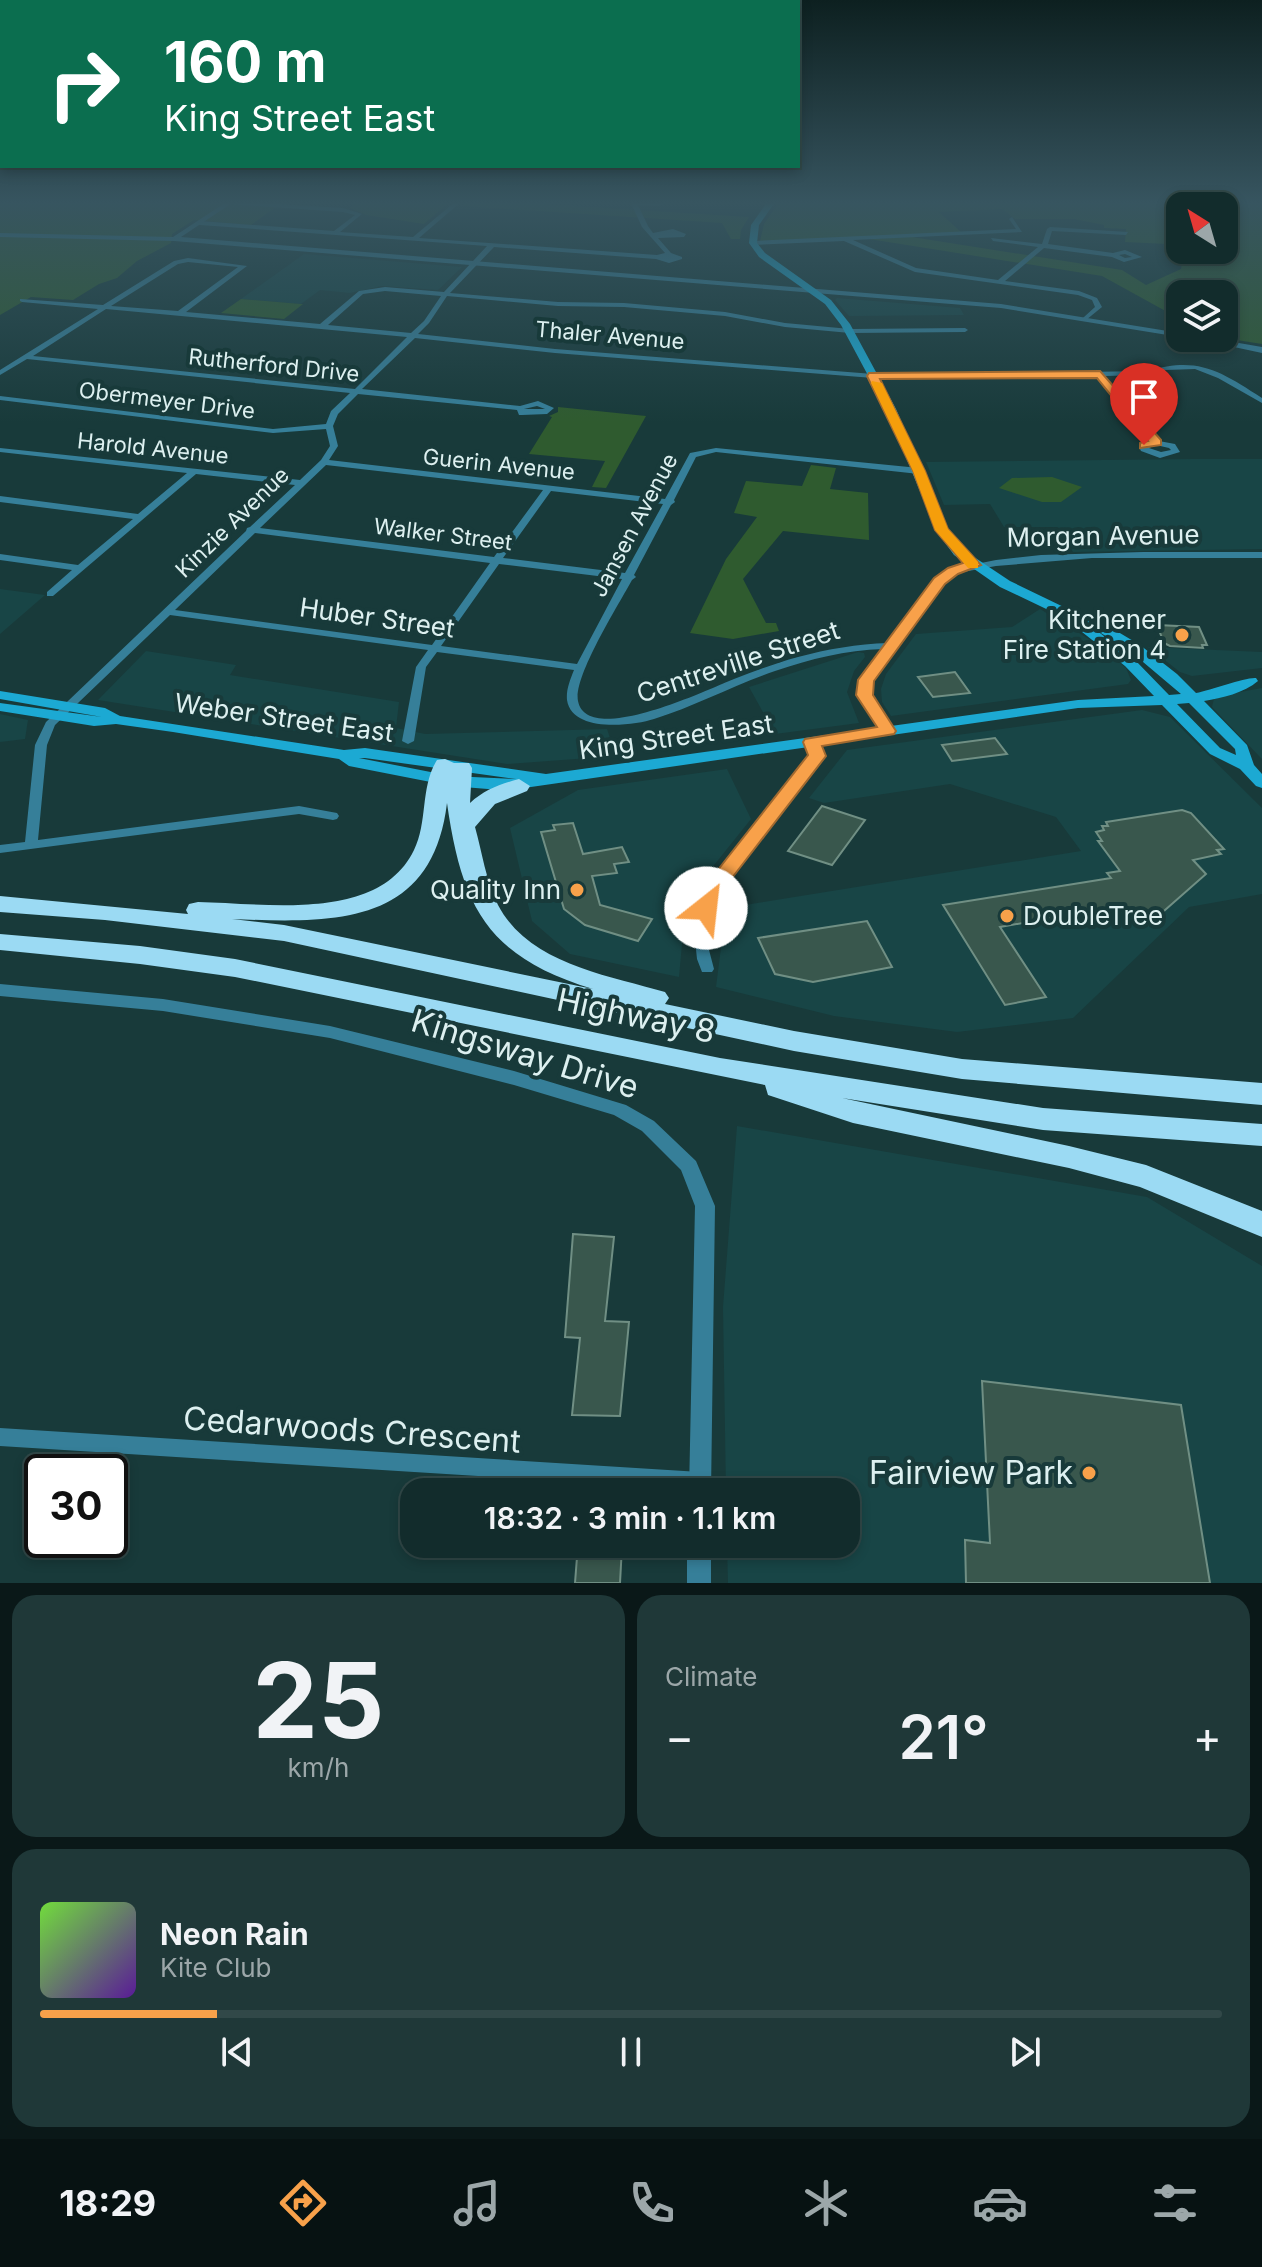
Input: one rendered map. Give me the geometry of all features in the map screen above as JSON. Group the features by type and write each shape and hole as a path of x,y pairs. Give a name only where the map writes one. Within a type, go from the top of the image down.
{"highway":[{"path":"451,773 484,902 508,936 544,961 669,1002 720,1025"},
{"path":"105,912 211,910 315,913 356,905 396,886 422,858 451,773"},
{"path":"464,826 476,807 487,798 519,786"},
{"name":"Highway 8","path":"0,904 105,912 284,933 794,1041 962,1069 1262,1094"},
{"name":"Highway 8","path":"0,942 140,955 235,968 720,1068 1043,1119 1262,1135"},
{"path":"720,1068 853,1112 1069,1157 1146,1177 1262,1224"}],"main road":[{"path":"789,275 828,302 850,331 919,471 942,530 958,552 1005,584 1068,614 1083,617 1121,639 1186,691 1242,748 1246,766"},
{"path":"1068,614 1073,621 1121,655 1215,751 1246,766 1262,783"},
{"name":"King Street East","path":"451,773 519,786 547,779 1097,702 1124,704 1161,694 1239,688 1257,680"},
{"name":"Weber Street East","path":"0,695 94,722 116,720 344,755"},
{"name":"Weber Street East","path":"0,707 62,711"},
{"name":"King Street East","path":"344,755 355,763 547,779"}],"street":[{"path":"0,373 156,275"},
{"path":"180,313 232,275"},
{"path":"329,426 334,413 414,335 463,275"},
{"path":"606,275 1001,306 1166,332"},
{"path":"949,275 1079,293 1095,299 1099,307 1086,318"},
{"path":"999,282 1008,275"},
{"path":"322,326 366,291 385,289 725,314 785,325 850,331 965,330"},
{"name":"Thaler Avenue","path":"22,300 322,326 555,351 873,376 1148,373 1172,366 1199,367 1212,371 1262,401"},
{"path":"1238,346 1262,350"},
{"name":"Rutherford Drive","path":"25,357 520,408"},
{"path":"1100,374 1156,443"},
{"name":"Obermeyer Drive","path":"0,398 273,431 329,426"},
{"name":"Kinzie Avenue","path":"31,845 41,745 46,730 62,711 324,462 334,446 329,426"},
{"name":"Harold Avenue","path":"0,450 301,483"},
{"name":"Jansen Avenue","path":"597,721 579,714 573,708 573,682 671,502 693,455 716,450 919,471"},
{"name":"Guerin Avenue","path":"324,462 671,502"},
{"path":"50,594 194,471"},
{"path":"408,741 421,667 549,487"},
{"path":"0,499 141,517"},
{"name":"Walker Street","path":"250,530 631,577"},
{"name":"Morgan Avenue","path":"888,731 864,695 863,688 946,575 974,565 1008,559 1262,555"},
{"path":"0,557 79,568"},
{"name":"Huber Street","path":"169,612 580,668"},
{"name":"Centreville Street","path":"597,721 649,717 836,650 868,644 891,646"},
{"path":"707,969 701,943 706,908 713,891 817,756 812,742"},
{"path":"0,849 299,810 333,816"},
{"name":"Kingsway Drive","path":"0,990 163,1005 330,1032 514,1078 620,1110 648,1126 689,1166 705,1206 700,1478"},
{"name":"Cedarwoods Crescent","path":"0,1437 574,1478"},
{"path":"699,1558 699,1583"}],"shaded area":[{"path":"275,275 454,275 438,290 382,286 350,293 320,290 301,304 241,299"},
{"path":"835,300 960,308 964,315 849,316"},
{"path":"1262,459 1262,549 1073,552 1058,527 1004,527 990,504 944,505 926,462"},
{"path":"0,589 45,595 0,634"},
{"path":"1040,609 1097,644 1126,668 1131,680 1128,684 891,716 882,702 881,689 886,674 916,634 1012,627"},
{"path":"1148,647 1262,652 1262,668 1192,676 1180,672"},
{"path":"146,651 236,665 230,675 399,702 396,728 425,734 607,729 616,756 507,764 98,700"},
{"path":"858,652 864,653 865,657 854,671 847,692 859,723 775,734 749,687"},
{"path":"1262,688 1262,759 1212,707 1214,699 1224,695"},
{"path":"1142,710 1170,717 1262,808 1262,894 1189,907 1073,1018 957,1032 834,1016 716,987 726,908 1081,851 1056,817 950,784 824,803 809,798 847,750"},
{"path":"0,714 28,720 25,739 0,742"},
{"path":"727,769 751,819 686,900 679,977 570,954 532,921 510,828 578,790"},
{"path":"737,1126 1147,1197 1262,1266 1262,1583 728,1583 727,1558 860,1558 860,1478 726,1478 723,1307"}],"green space":[{"path":"0,275 121,275 73,300 31,297 0,315"},
{"path":"1095,275 1130,275 1146,285 1168,275 1262,275 1262,344 1238,340 1238,280 1166,280 1166,311"},
{"path":"241,299 303,304 284,319 221,313"},
{"path":"558,407 646,416 606,488 592,487 605,461 529,454 552,417 549,416 558,412"},
{"path":"811,465 836,468 830,489 868,493 869,540 783,531 743,579 766,623 776,623 779,631 733,639 690,633 726,559 757,517 734,513 746,481 802,486"},
{"path":"1052,477 1082,487 1061,502 1042,502 999,488 1012,478"}],"building":[{"name":"Kitchener Fire Station 4","path":"1157,625 1199,627 1207,645 1202,645 1203,648 1170,646 1164,643"},
{"path":"955,672 970,693 933,697 918,677"},
{"path":"995,738 1007,754 952,761 942,745"},
{"path":"822,806 865,820 832,865 788,851"},
{"name":"DoubleTree","path":"1182,810 1191,813 1224,849 1217,850 1221,854 1193,860 1206,874 1148,925 1114,907 1000,927 1046,997 1005,1005 943,905 1111,878 1107,873 1120,871 1098,841 1102,841 1096,832 1104,830 1102,826 1108,826 1106,822"},
{"name":"Quality Inn","path":"573,823 583,854 622,847 629,862 614,864 617,873 592,876 600,905 652,919 638,941 585,925 564,909 541,832 555,830 553,825"},
{"path":"867,921 892,967 813,982 775,974 758,938"},
{"path":"573,1234 614,1237 605,1321 629,1322 620,1416 572,1415 580,1338 565,1337"},
{"name":"Fairview Park","path":"982,1381 1181,1405 1210,1583 966,1583 965,1540 990,1543"},
{"path":"577,1558 621,1558 620,1583 575,1583"}],"slow traffic":[{"path":"876,383 919,471 942,530 958,552 973,565"}],"place":[{"name":"Kitchener Fire Station 4","path":"1182,635"},
{"name":"Quality Inn","path":"577,890"},
{"name":"DoubleTree","path":"1007,916"},
{"name":"Fairview Park","path":"1089,1473"}],"route":[{"path":"706,908 713,891 817,756 812,742 888,731 864,695 866,680 939,581 953,571 974,565 958,552 942,530 919,471 873,376 1100,374 1156,443 1144,445"}]}
